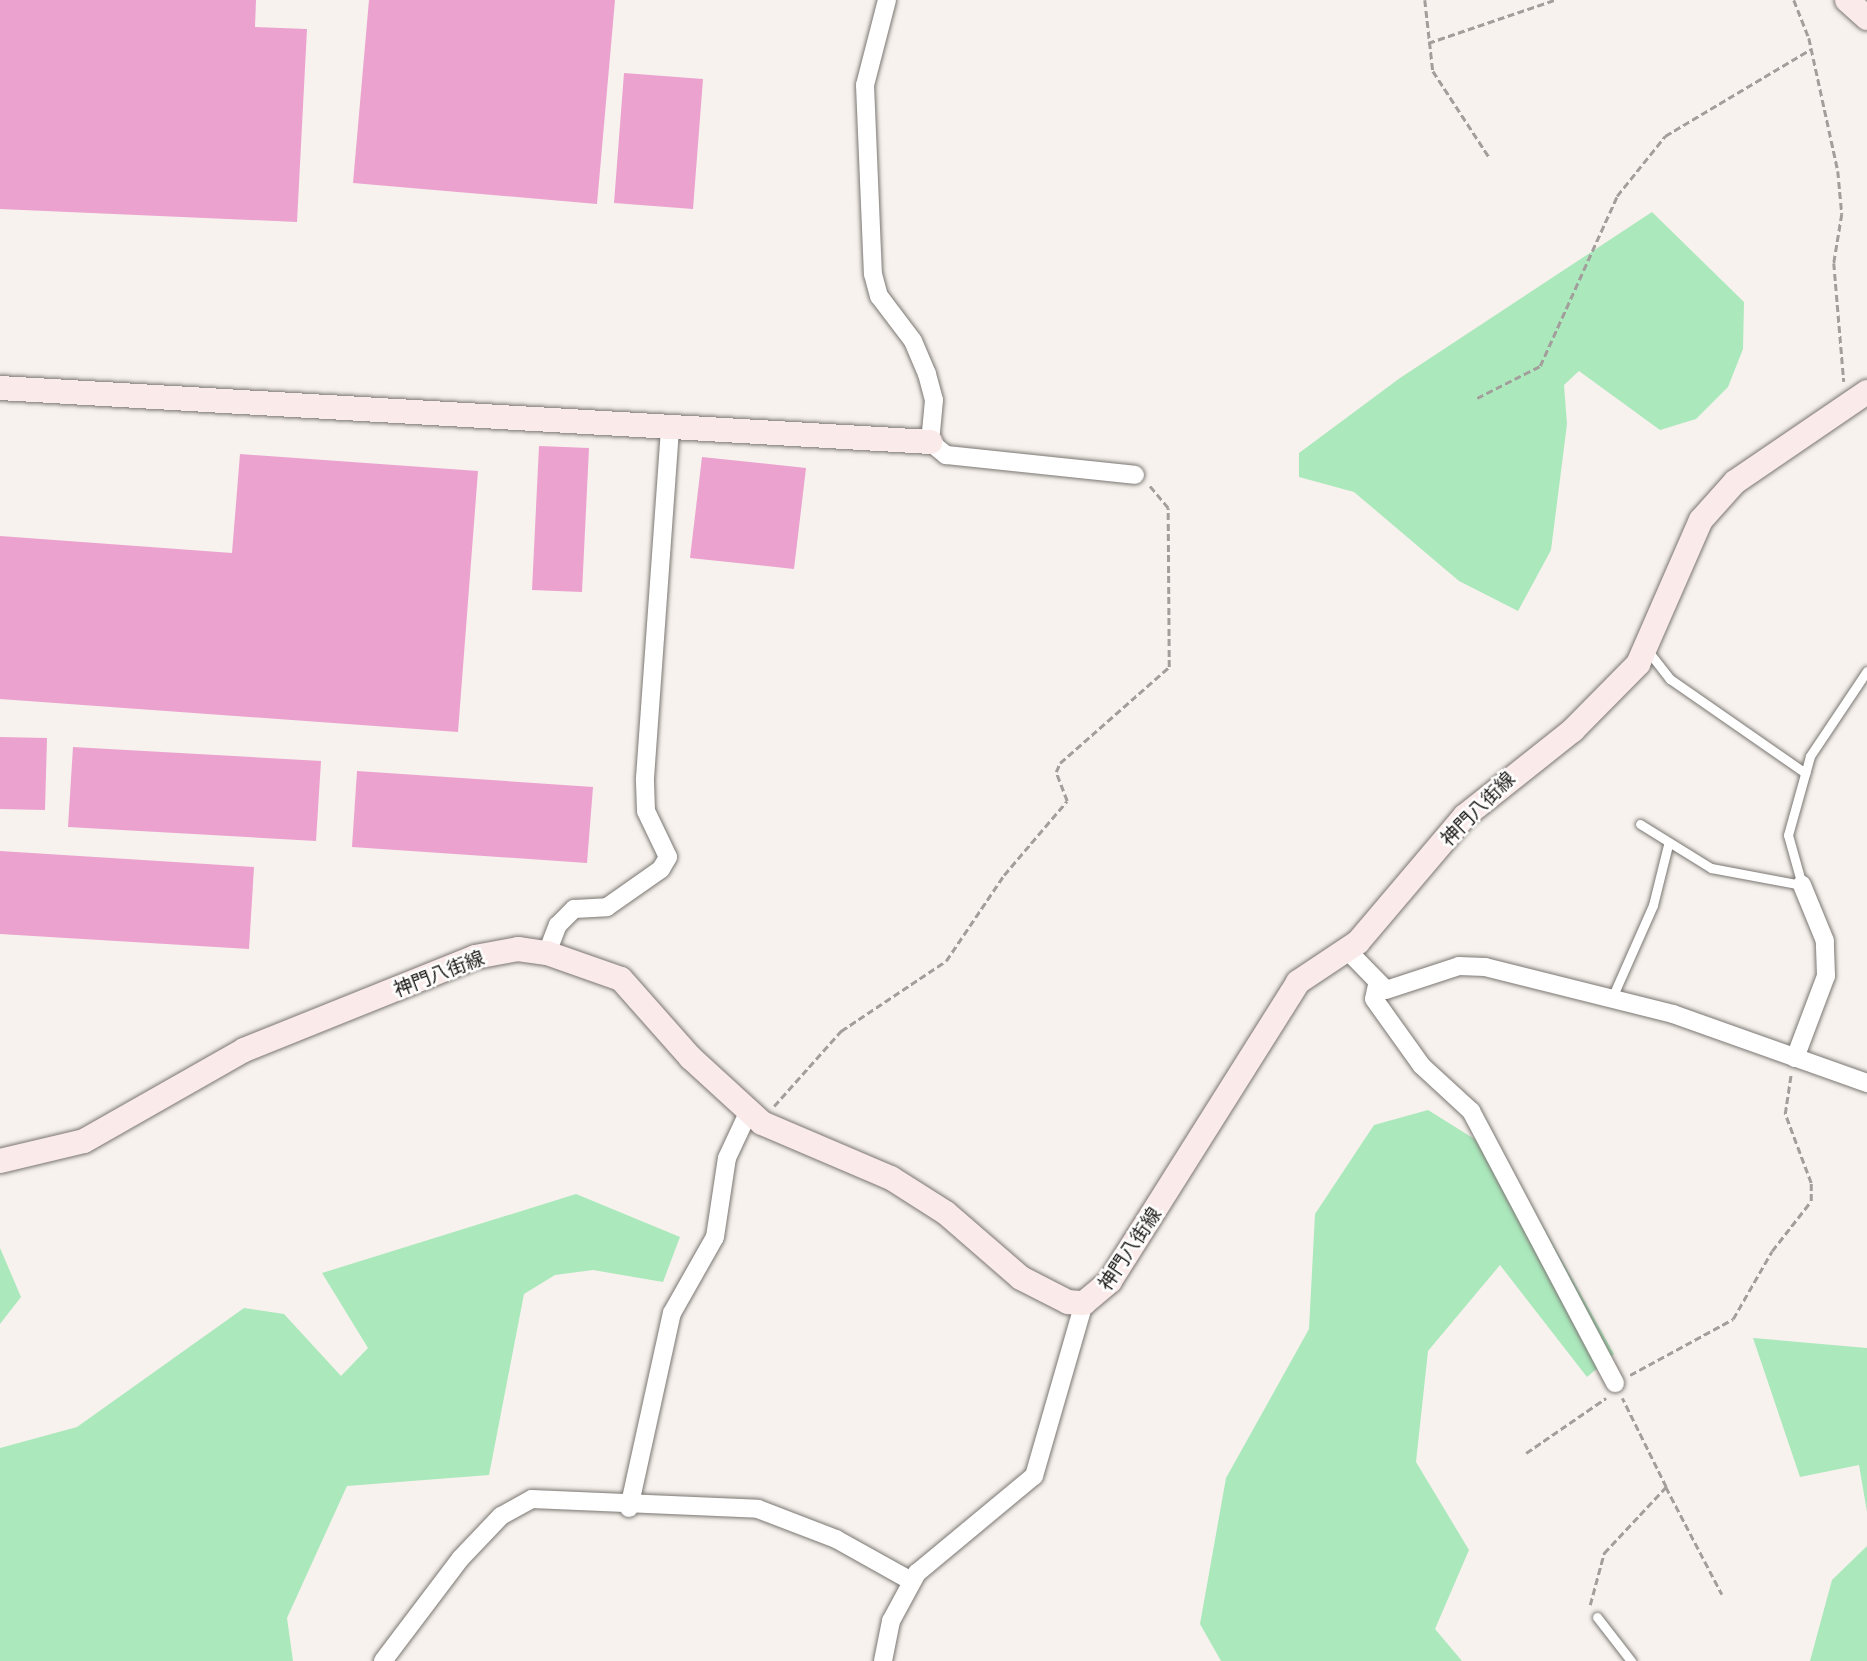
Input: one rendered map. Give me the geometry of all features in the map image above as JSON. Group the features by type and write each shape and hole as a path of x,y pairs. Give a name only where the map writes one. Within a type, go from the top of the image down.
{"main road":[{"path":"1847,0 1867,18"},
{"path":"0,388 930,442"},
{"name":"神門八街線","path":"0,1161 84,1141 244,1050 475,957 517,950 547,953 621,979 755,1118 891,1178 947,1213 1021,1278 1068,1303 1084,1303 1110,1281 1298,982 1348,951 1465,816 1573,730 1647,649 1701,520 1735,482 1858,398"}],"street":[{"path":"887,0 865,85 873,274 878,296 913,341 927,374 933,400 930,442 946,455 1135,475"},
{"path":"547,953 558,925 574,909 607,907 661,869 668,857 646,811 645,778 670,427"},
{"path":"1795,1058 1826,976 1825,941 1802,884"},
{"path":"1348,951 1377,985 1386,990 1460,966 1485,967 1673,1014 1867,1083"},
{"path":"1377,985 1374,999 1422,1066 1471,1111 1615,1383"},
{"path":"629,1507 672,1313 715,1237 727,1158 755,1118"},
{"path":"883,1661 891,1621 911,1581 934,1555 1034,1476 1084,1303"},
{"path":"383,1661 461,1558 517,1504 532,1499 629,1507 758,1509 836,1539 911,1581"}],"lane":[{"path":"1647,649 1670,679 1805,773"},
{"path":"1640,824 1668,845 1711,867 1802,884 1788,835 1805,773 1824,730 1867,671"},
{"path":"1611,1000 1653,905 1668,845"},
{"path":"1597,1617 1631,1661"}],"path":[{"path":"1425,0 1427,43 1433,71 1489,157"},
{"path":"1427,43 1554,0"},
{"path":"1794,0 1811,48 1838,171 1842,214 1834,263 1858,398"},
{"path":"1478,398 1540,366 1618,197 1665,136 1811,48"},
{"path":"755,1118 814,1055 872,1006 923,981 946,961 1004,875 1067,801 1056,772 1060,763 1169,667 1168,508 1135,475"},
{"path":"1526,1453 1601,1406 1615,1383 1734,1319 1772,1251 1811,1201 1811,1183 1785,1114 1795,1058"},
{"path":"1615,1383 1722,1594"},
{"path":"1597,1617 1588,1601 1604,1553 1666,1487"}],"green space":[{"path":"1652,212 1744,302 1743,349 1728,387 1696,419 1660,430 1579,371 1564,385 1567,424 1551,550 1518,611 1459,581 1354,492 1299,477 1299,453 1400,378"},
{"path":"1428,1110 1505,1158 1614,1354 1587,1377 1500,1265 1428,1351 1416,1462 1469,1550 1435,1629 1462,1661 1221,1661 1200,1624 1226,1478 1309,1329 1315,1214 1374,1125"},
{"path":"576,1194 680,1237 663,1282 593,1270 555,1275 524,1294 489,1475 347,1486 287,1618 293,1661 0,1661 0,1448 77,1427 244,1308 284,1314 341,1376 368,1348 322,1273"},
{"path":"0,1248 21,1297 0,1324"},
{"path":"1753,1338 1867,1348 1867,1512 1859,1465 1800,1477"},
{"path":"1867,1546 1867,1661 1810,1661 1832,1580"}],"building":[{"path":"0,0 256,0 255,27 307,29 297,222 0,209"},
{"path":"369,0 615,0 597,204 353,183"},
{"path":"624,73 703,79 693,209 614,203"},
{"path":"539,446 589,448 582,592 532,590"},
{"path":"240,454 478,471 458,732 0,699 0,536 232,553"},
{"path":"702,457 806,468 794,569 690,558"},
{"path":"0,737 47,738 45,810 0,809"},
{"path":"73,747 321,761 316,841 68,827"},
{"path":"357,771 593,787 587,863 352,847"},
{"path":"0,851 254,867 249,949 0,934"}]}
